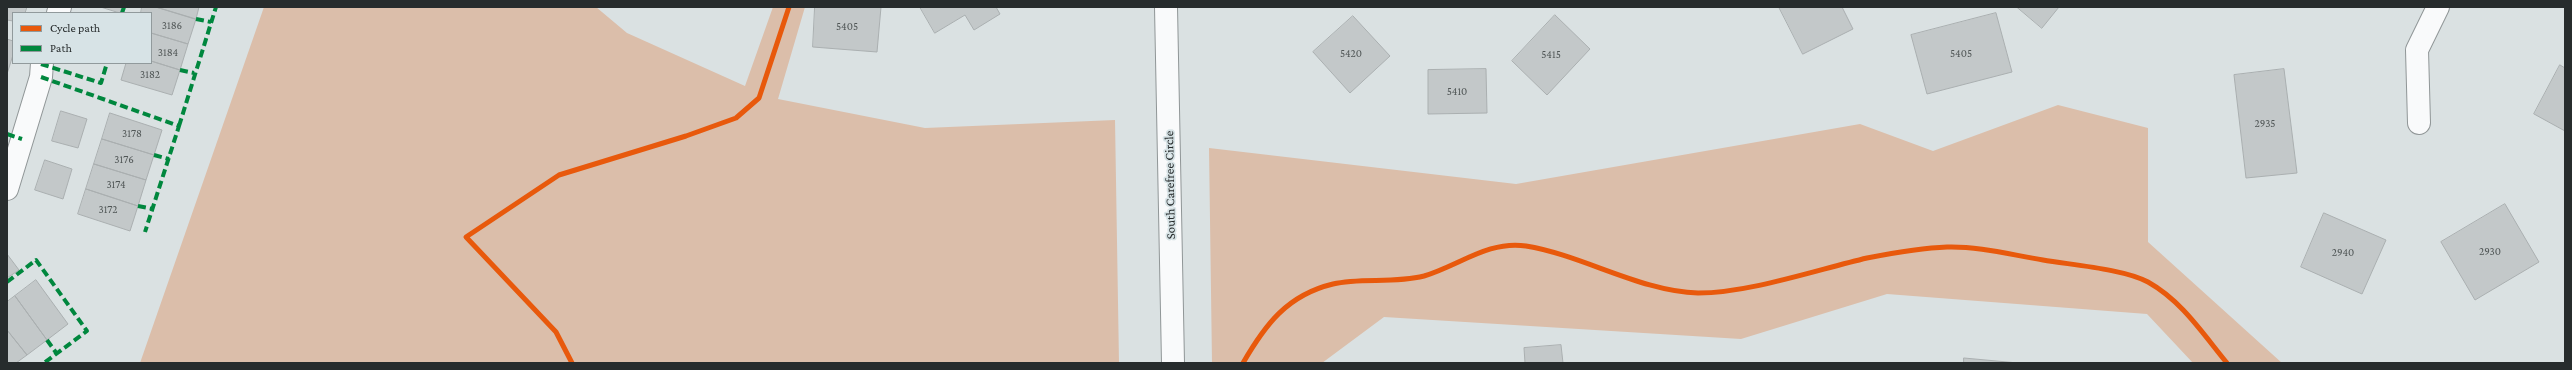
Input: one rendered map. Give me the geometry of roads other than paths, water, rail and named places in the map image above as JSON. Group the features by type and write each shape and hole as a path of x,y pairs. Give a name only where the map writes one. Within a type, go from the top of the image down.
{"main road":[{"name":"South Carefree Circle","path":"1166,7 1173,363"},
{"path":"2420,123 2417,50 2438,7"},
{"path":"7,189 41,77 42,64"}]}
